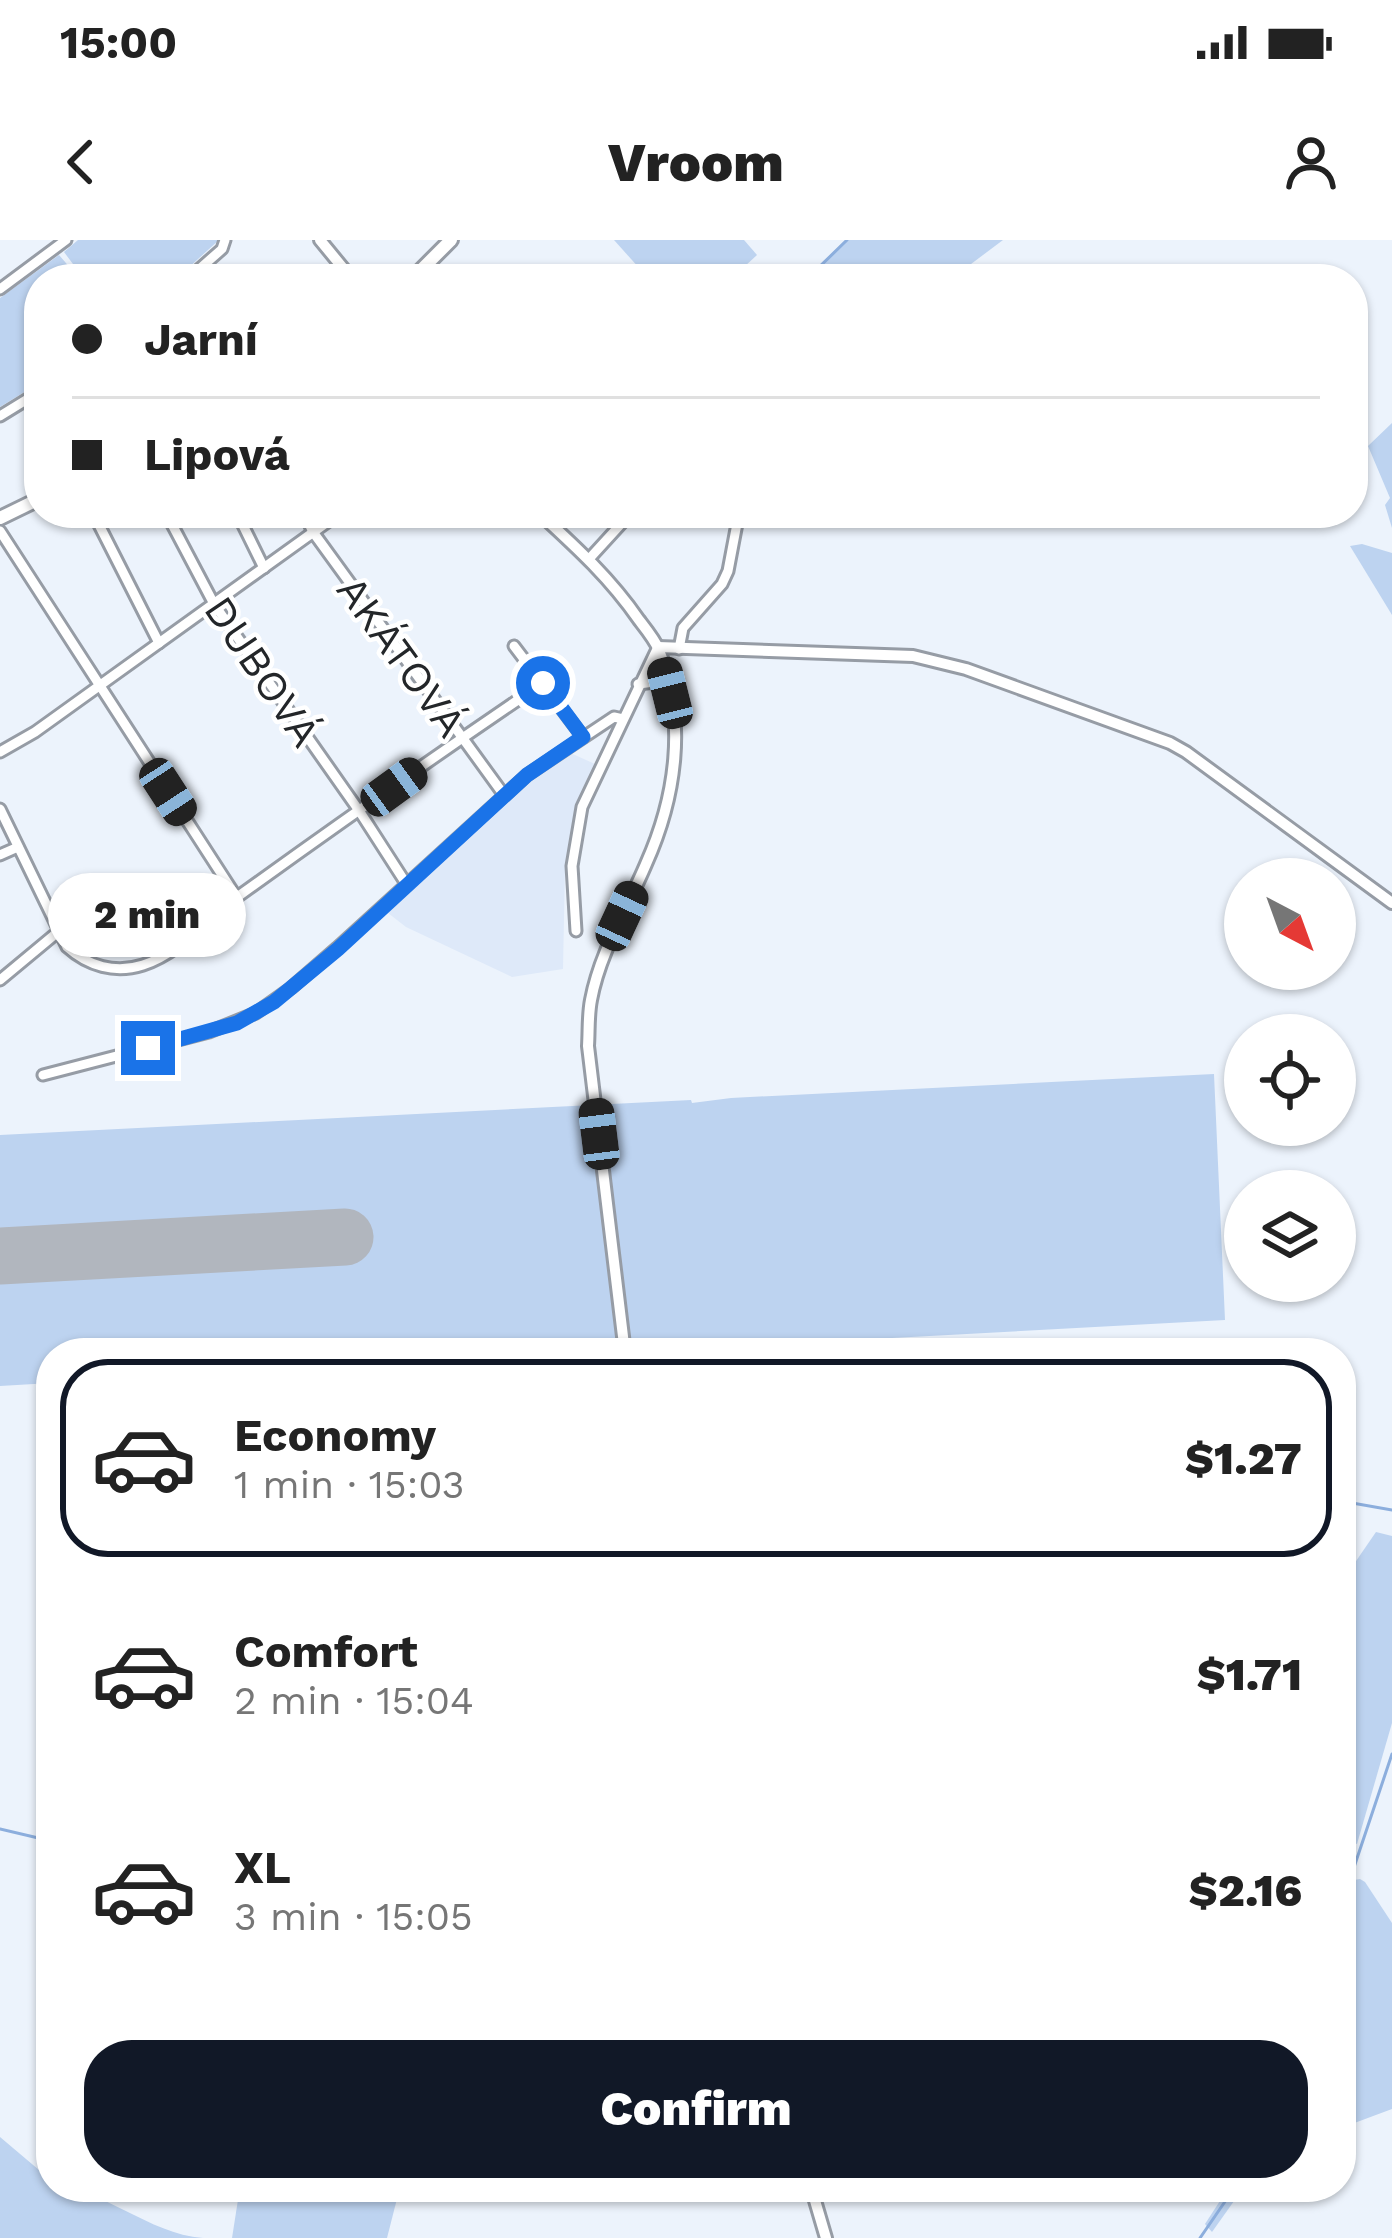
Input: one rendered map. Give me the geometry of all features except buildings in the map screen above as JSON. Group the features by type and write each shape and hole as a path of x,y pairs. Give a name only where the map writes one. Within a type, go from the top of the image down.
{"main road":[{"path":"427,264 451,240"}],"street":[{"path":"34,264 66,240"},
{"path":"206,264 223,249 225,240"},
{"path":"320,240 340,264"},
{"path":"0,290 24,272"},
{"path":"100,528 158,643"},
{"name":"DUBOVÁ","path":"174,528 214,604 407,885"},
{"path":"244,528 264,568"},
{"name":"AKÁTOVÁ","path":"311,528 504,795"},
{"path":"0,752 35,732 319,528"},
{"path":"556,528 619,590 658,647 676,734 662,830 603,958 591,1001 588,1046 623,1338"},
{"path":"590,559 618,528"},
{"path":"679,649 683,628 722,584 736,528"},
{"path":"0,531 236,898"},
{"path":"514,646 583,737"},
{"path":"658,647 913,656 1007,684 1186,752 1392,903"},
{"path":"576,931 572,866 582,807 658,647"},
{"path":"638,684 656,682 670,693"},
{"path":"0,809 67,947 103,968 146,964 543,683"},
{"path":"43,1076 209,1032 256,1013 291,988 527,775 614,717 623,719"},
{"path":"0,855 18,847"},
{"path":"0,980 59,931"},
{"path":"816,2202 826,2238"}],"shaded area":[{"path":"78,240 219,240 193,264 73,264 64,252"},
{"path":"614,240 744,240 757,255 747,264 636,264"},
{"path":"846,240 1003,240 971,264 820,264"},
{"path":"59,255 67,264 47,264"},
{"path":"24,281 24,392 0,407 0,298"},
{"path":"1392,423 1392,528 1385,505 1390,498 1368,446"},
{"path":"1362,544 1392,553 1392,615 1350,546"},
{"path":"566,751 595,764 575,811 565,868 563,969 512,977 406,927 388,913 498,805"},
{"path":"1214,1074 1225,1320 891,1338 36,1338 36,1384 0,1386 0,1135"},
{"path":"1376,1532 1392,1536 1392,1723 1357,1844 1356,1844 1356,1561"},
{"path":"1356,1880 1365,1882 1392,1923 1392,2109 1356,2122"},
{"path":"0,2137 36,2167 36,2202 106,2202 163,2228 203,2238 0,2238"},
{"path":"238,2202 396,2202 387,2238 232,2238"},
{"path":"1219,2202 1233,2202 1212,2232 1205,2224"}],"waterway":[{"path":"822,264 847,240"},
{"path":"1356,1504 1392,1510"},
{"path":"1356,1861 1392,1754"},
{"path":"0,1829 36,1837"},
{"path":"1200,2238 1225,2202"}],"runway":[{"path":"0,1256 345,1237"}],"route":[{"path":"148,1048 237,1023 274,1002 527,775 583,737 543,683"}]}
